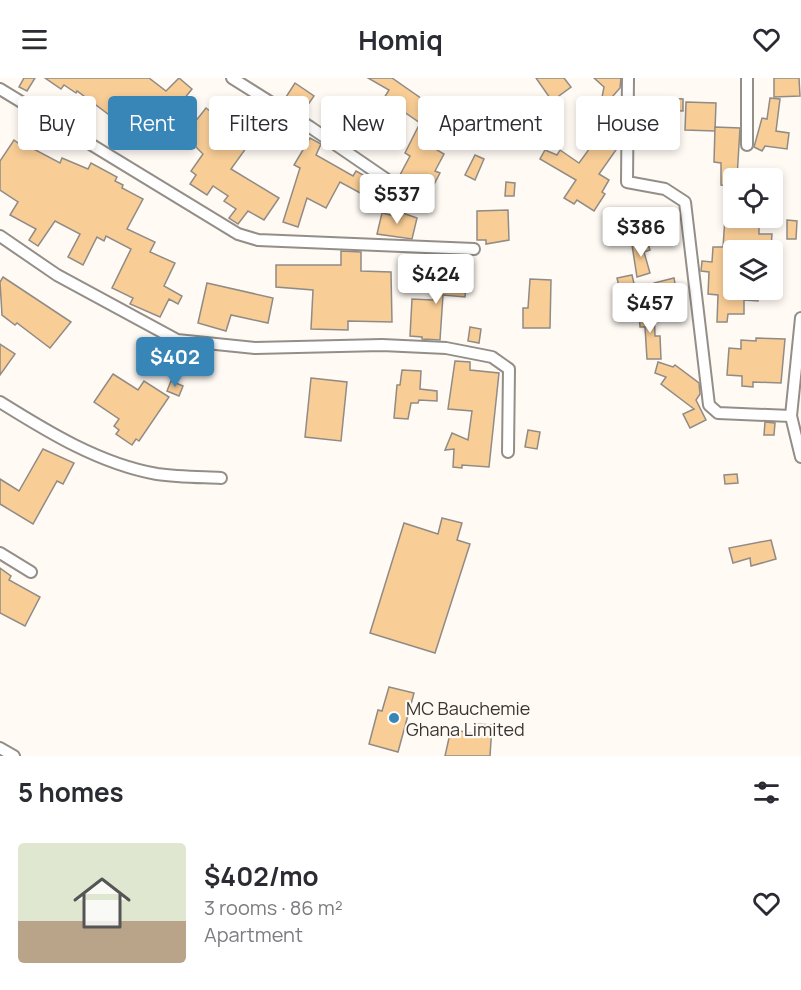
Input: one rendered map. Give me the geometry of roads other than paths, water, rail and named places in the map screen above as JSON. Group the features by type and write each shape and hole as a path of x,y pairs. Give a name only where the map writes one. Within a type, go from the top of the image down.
{"street":[{"path":"232,78 421,203"},
{"path":"628,78 627,182 665,189 685,202 709,405 718,414 791,416"},
{"path":"747,78 747,146"},
{"path":"0,89 238,234 258,240 474,249"},
{"path":"0,236 57,275 177,340 255,348 428,347 468,351 492,357 509,369 508,452"},
{"path":"801,318 791,416 801,457"},
{"path":"0,402 69,444 92,454 157,474 222,478"},
{"path":"0,553 31,572"},
{"path":"0,748 14,756"}],"place":[{"name":"MC Bauchemie Ghana Limited","path":"394,718"}]}
